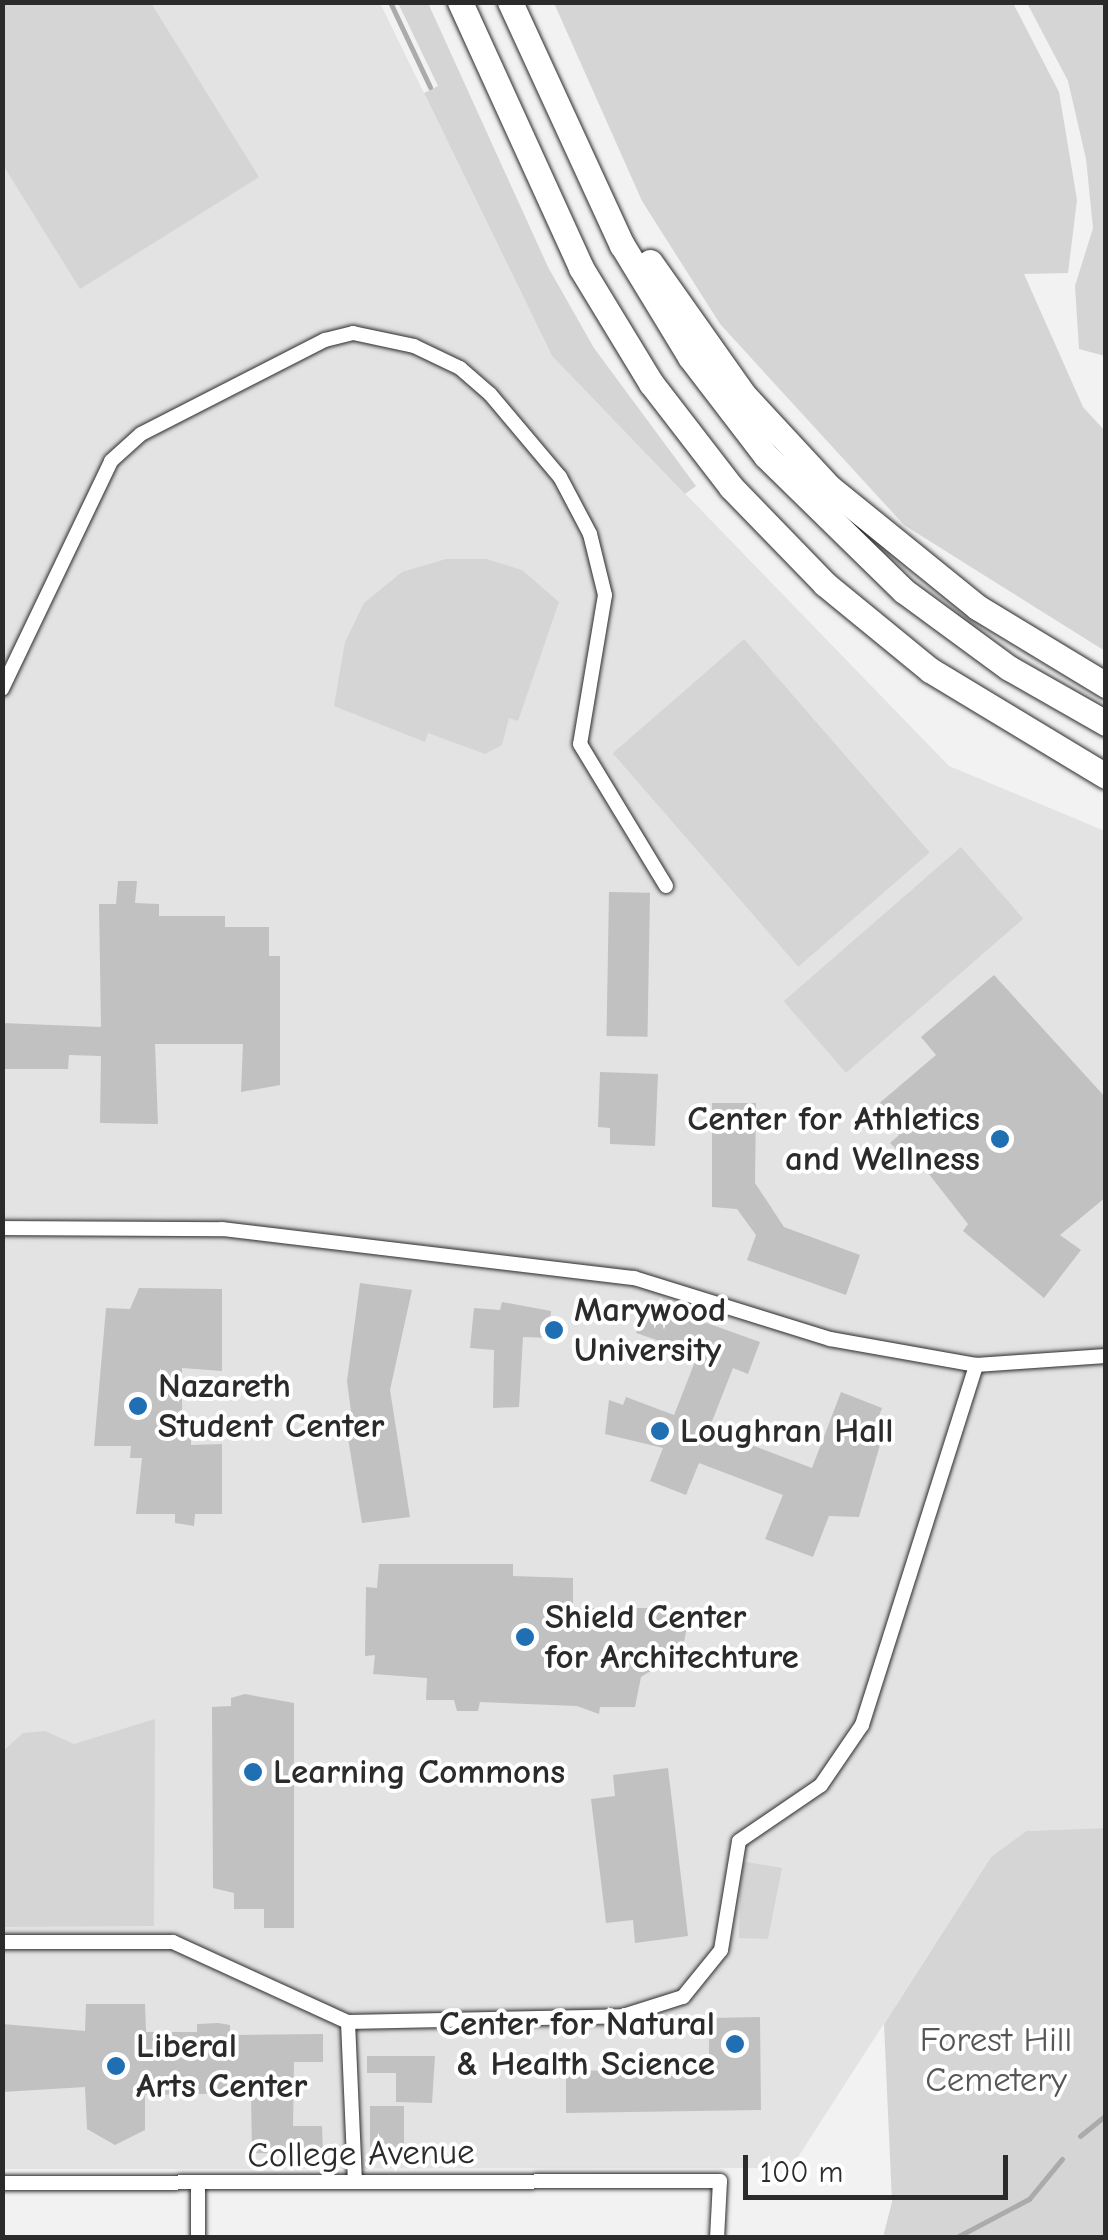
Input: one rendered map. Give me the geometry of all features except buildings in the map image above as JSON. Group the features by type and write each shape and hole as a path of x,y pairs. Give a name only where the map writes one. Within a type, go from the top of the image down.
{"highway":[{"path":"460,2 581,268 651,384 731,487 825,584 930,670 1106,776"},
{"path":"510,2 566,131 654,301 766,456 904,591 1009,668 1106,723"},
{"path":"566,131 697,332 784,442 923,567 1106,686"}],"street":[{"path":"2,689 111,461 141,434 325,340 352,333 414,346 460,368 490,394 560,477 590,534 605,595 580,744 666,886"},
{"path":"2,1228 222,1229 634,1278 830,1340 976,1365 1106,1356"},
{"path":"2,1942 173,1942 348,2022 632,2015 698,1986 721,1950 739,1842 820,1786 862,1725 976,1365"},
{"path":"348,2022 355,2182"},
{"name":"College Avenue","path":"2,2183 198,2187 355,2182 720,2181 716,2238"},
{"path":"198,2187 198,2238"}],"shaded area":[{"name":"Marywood University","path":"2,3 380,3 552,356 949,766 1105,831 1105,1828 1026,1831 991,1857 791,2168 3,2169"}],"green space":[{"path":"3,3 151,3 259,177 80,289 3,165"},
{"path":"398,3 428,3 548,267 594,348 696,486 685,494 552,356 424,93 438,86"},
{"path":"554,3 1013,3 1059,92 1077,200 1068,273 1024,274 1083,407 1105,431 1105,651 904,525 720,324 642,201"},
{"path":"1027,3 1105,3 1105,356 1079,349 1075,286 1093,228 1086,159 1068,81"},
{"path":"446,559 486,559 522,570 559,602 518,721 509,718 502,745 485,754 428,733 425,742 334,706 345,642 364,603 402,572"},
{"path":"744,639 930,853 798,967 613,753"},
{"path":"961,847 1023,919 846,1073 784,1001"},
{"path":"155,1719 154,1926 4,1927 3,1751 23,1733 45,1731 74,1744"},
{"name":"Forest Hill Cemetery","path":"1105,1828 1105,2237 883,2237 892,2202 884,2024 991,1857 1026,1831"},
{"path":"741,1861 782,1868 768,1939 739,1938"}],"waterway":[{"path":"390,2 430,87"},
{"path":"1080,2136 1106,2115"},
{"path":"955,2238 1029,2199 1062,2159"}],"place":[{"name":"Center for Athletics and Wellness","path":"1000,1139"},
{"name":"Marywood University","path":"554,1330"},
{"name":"Nazareth Student Center","path":"138,1406"},
{"name":"Loughran Hall","path":"660,1431"},
{"name":"Shield Center for Architechture","path":"525,1637"},
{"name":"Learning Commons","path":"253,1772"},
{"name":"Center for Natural & Health Science","path":"735,2044"},
{"name":"Liberal Arts Center","path":"116,2066"}]}
